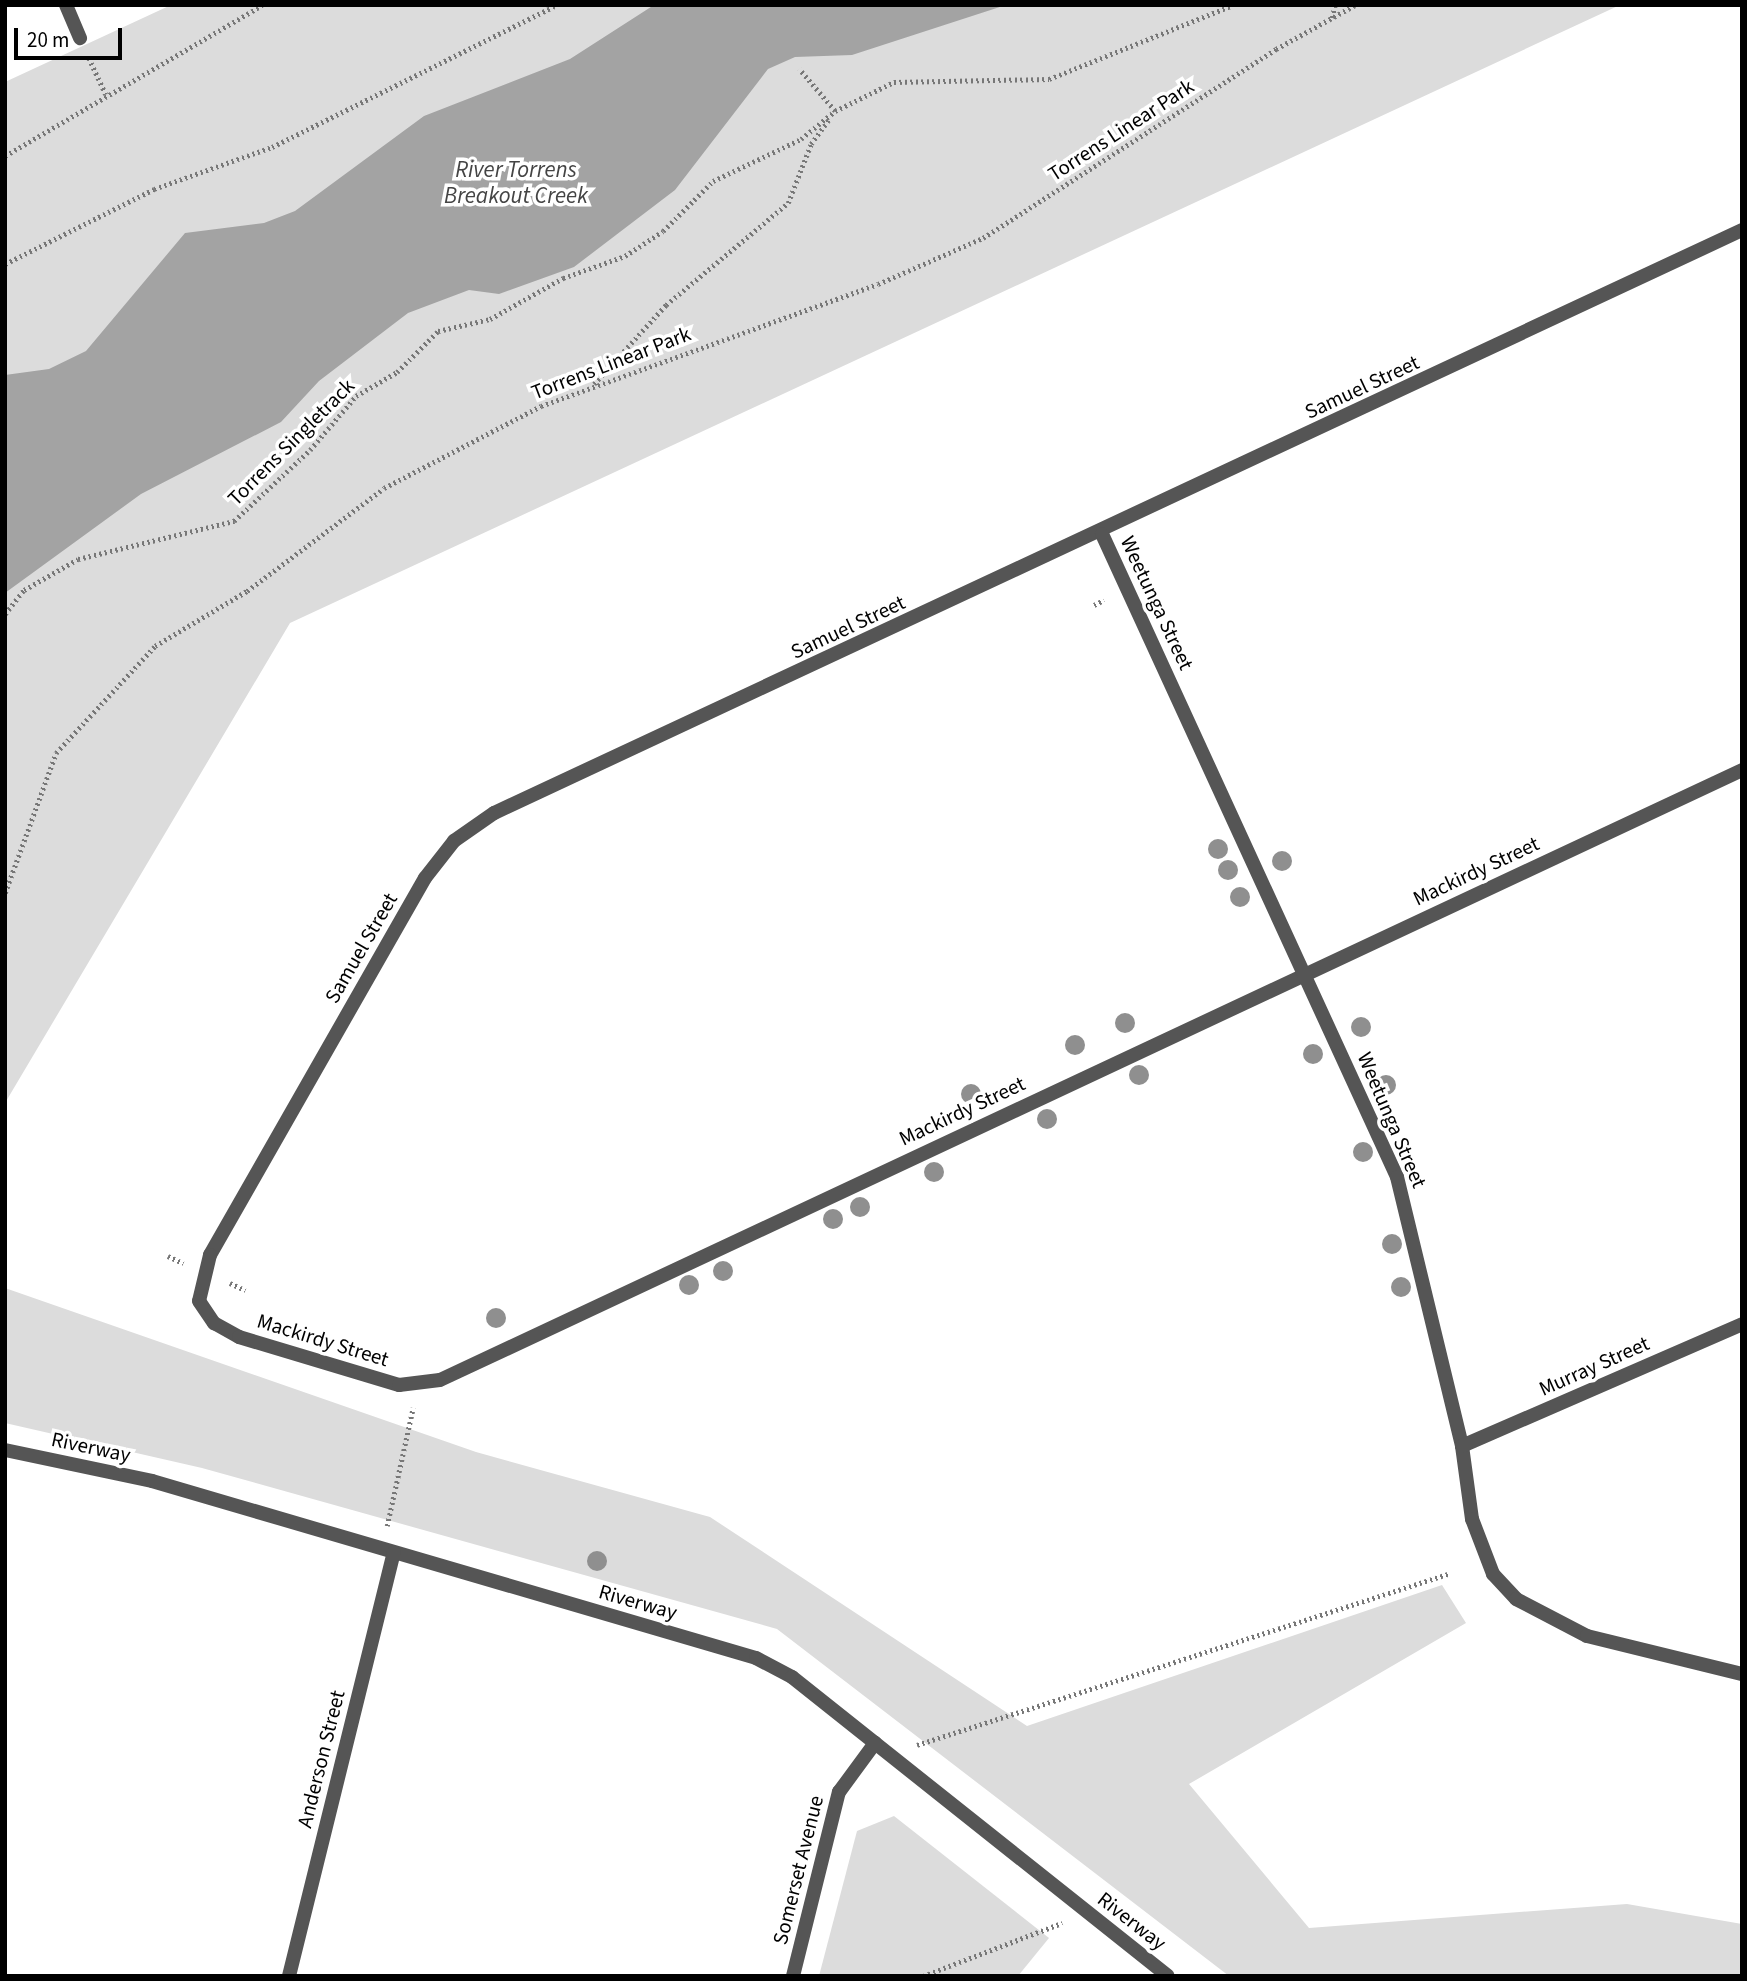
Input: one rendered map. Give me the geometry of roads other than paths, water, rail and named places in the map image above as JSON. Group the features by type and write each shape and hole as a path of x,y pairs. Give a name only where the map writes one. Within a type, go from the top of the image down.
{"street":[{"path":"66,5 80,38"},
{"name":"Samuel Street","path":"199,1301 210,1255 425,878 454,841 494,813 1102,534 1742,230"},
{"name":"Weetunga Street","path":"1102,534 1397,1177 1462,1447 1472,1519 1493,1574 1516,1599 1587,1636 1742,1674"},
{"name":"Mackirdy Street","path":"199,1301 214,1323 239,1337 399,1385 440,1380 1742,770"},
{"name":"Murray Street","path":"1462,1447 1742,1324"},
{"name":"Riverway","path":"5,1450 152,1481 756,1658 792,1677 1168,1976"},
{"name":"Anderson Street","path":"289,1976 394,1553"},
{"name":"Somerset Avenue","path":"793,1976 839,1792 874,1743"}],"water":[{"name":"River Torrens Breakout Creek","path":"654,5 1006,5 852,55 795,57 768,69 675,190 574,267 499,294 469,290 408,313 319,381 281,422 141,494 5,593 5,375 49,369 86,351 185,233 264,223 295,211 424,116 570,59"}]}
